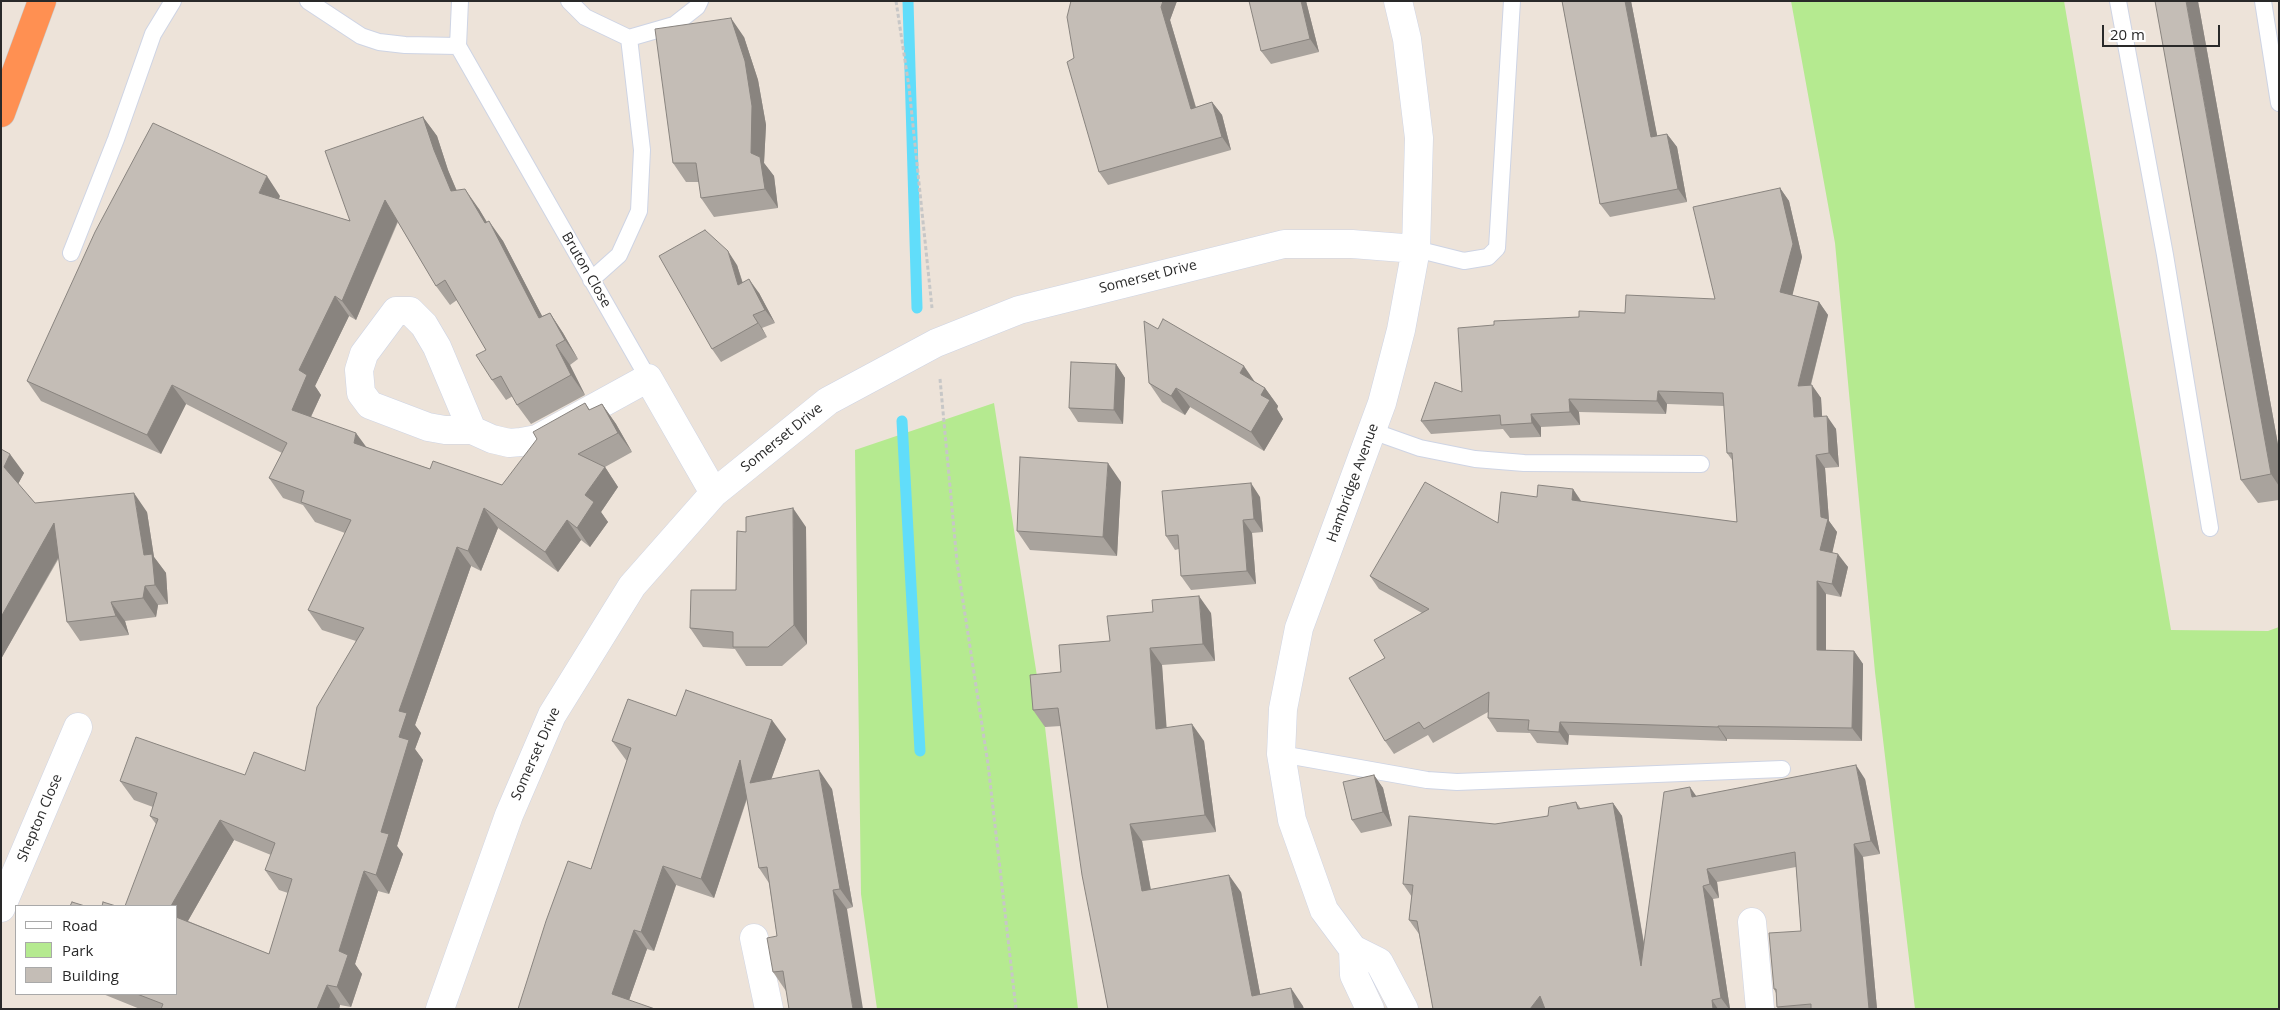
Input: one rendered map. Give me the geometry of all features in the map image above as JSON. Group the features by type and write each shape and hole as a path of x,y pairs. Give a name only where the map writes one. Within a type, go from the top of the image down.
{"highway":[{"path":"1,113 42,1"}],"street":[{"name":"Hambridge Avenue","path":"1398,1 1409,56 1419,138 1416,249 1401,330 1372,431 1299,628 1283,709 1281,754 1292,820 1324,910 1354,949 1379,962 1404,1009"},
{"name":"Somerset Drive","path":"440,1009 509,815 552,714 632,586 714,493 828,401 936,343 1019,310 1284,244 1352,244 1416,249"},
{"path":"472,430 437,347 424,325 410,311 396,311 364,354 359,370 361,393 370,404 428,427 445,430 472,430 492,439 509,443 537,439 648,378"},
{"name":"Bruton Close","path":"648,378 714,493"},
{"name":"Shepton Close","path":"1,908 78,727"},
{"path":"1752,922 1760,1009"},
{"path":"754,938 769,1009"},
{"path":"1354,949 1354,975 1370,1009"}],"lane":[{"path":"71,254 116,139 153,34 173,1"},
{"path":"308,1 361,36 378,42 405,45 458,46 460,1"},
{"path":"569,1 585,17 628,38 674,25 697,7 700,1"},
{"path":"1416,249 1464,261 1492,256 1497,248 1512,1"},
{"path":"2118,1 2165,255 2210,528"},
{"path":"2263,1 2279,103"},
{"path":"592,280 619,255 639,211 642,150 628,38"},
{"name":"Bruton Close","path":"458,46 648,378"},
{"path":"1372,431 1420,448 1475,460 1524,463 1700,464"},
{"path":"1281,754 1426,780 1457,782 1782,770"}],"path":[{"path":"896,1 909,87 957,562 988,764 1016,1009"}],"green space":[{"path":"1791,1 2064,1 2171,630 2268,631 2279,627 2279,1009 1915,1009 1875,672 1835,243"},
{"path":"994,403 1045,727 1078,1009 877,1009 861,894 855,450"}],"building":[{"path":"1071,1 1163,1 1161,7 1191,109 1212,102 1222,137 1099,172 1067,62 1074,58 1067,17"},
{"path":"1249,1 1301,1 1310,39 1261,51"},
{"path":"1562,1 1625,1 1651,137 1667,134 1678,189 1600,204"},
{"path":"2155,1 2186,1 2271,474 2241,480"},
{"path":"731,18 745,61 752,106 751,153 760,157 765,189 701,198 696,163 673,163 655,29"},
{"path":"423,117 451,191 465,189 485,223 489,221 539,318 550,313 565,340 556,345 571,375 517,405 501,376 492,380 476,355 486,350 445,280 436,286 385,200 342,301 335,296 299,370 307,375 292,410 356,433 354,443 430,469 433,461 502,485 537,439 533,432 585,403 589,410 602,404 618,433 578,454 605,467 585,495 594,502 577,528 567,520 545,552 484,508 468,551 457,547 399,711 407,713 399,737 409,740 381,832 389,834 376,875 364,871 339,951 348,955 337,987 327,985 317,1009 161,1009 163,1004 140,995 178,995 178,918 269,954 292,879 265,870 275,843 220,820 172,905 125,905 158,819 150,816 157,793 120,781 136,737 245,775 254,752 305,771 317,707 364,628 308,610 351,520 301,502 304,491 269,478 287,443 172,385 147,435 27,381 95,232 153,123 267,176 259,193 350,221 325,151"},
{"path":"1780,188 1793,244 1780,292 1819,302 1798,386 1812,385 1814,417 1827,416 1829,453 1816,455 1821,517 1828,519 1820,550 1838,554 1832,584 1817,581 1817,650 1854,651 1852,728 1718,727 1560,722 1559,732 1528,730 1529,720 1488,718 1489,692 1424,729 1419,722 1385,741 1349,678 1385,658 1374,640 1429,609 1370,576 1425,482 1498,523 1501,492 1537,497 1538,485 1573,489 1572,500 1737,522 1732,453 1727,453 1723,393 1658,391 1657,401 1569,399 1570,412 1531,414 1532,423 1501,425 1500,415 1421,421 1435,382 1462,392 1458,328 1494,325 1494,321 1579,317 1579,311 1625,313 1626,295 1715,299 1693,207"},
{"path":"705,230 728,251 738,285 749,279 765,310 753,315 758,323 712,349 659,256"},
{"path":"1163,319 1244,366 1240,373 1265,388 1261,395 1270,400 1251,432 1176,388 1171,396 1149,383 1144,321 1158,329"},
{"path":"1071,362 1116,364 1114,410 1069,408"},
{"path":"1,449 10,454 4,467 35,503 134,493 144,555 152,554 155,585 145,586 143,598 111,602 116,616 67,622 54,523 1,617"},
{"path":"1020,457 1108,463 1103,537 1017,531"},
{"path":"1251,483 1254,519 1243,520 1247,571 1181,576 1178,535 1166,536 1162,491"},
{"path":"793,508 794,625 768,647 733,647 733,632 690,628 691,590 736,590 737,531 746,532 746,517"},
{"path":"1199,596 1203,644 1150,648 1156,729 1192,724 1205,815 1130,824 1142,891 1229,875 1252,996 1291,988 1295,1009 1108,1009 1082,875 1058,708 1033,710 1030,675 1061,672 1059,645 1110,641 1107,616 1153,612 1152,600"},
{"path":"686,690 772,720 750,783 819,770 840,889 833,890 853,1009 789,1009 783,971 773,972 767,938 777,936 767,867 759,868 740,760 701,879 663,866 641,932 634,930 612,994 655,1009 518,1009 546,921 568,861 591,869 631,748 612,741 628,699 676,716"},
{"path":"1856,765 1871,841 1854,844 1869,1009 1811,1009 1811,1004 1777,1007 1769,933 1801,931 1795,852 1707,869 1710,884 1703,886 1721,998 1712,1000 1713,1009 1545,1009 1540,996 1530,1009 1433,1009 1417,921 1409,920 1413,885 1403,884 1409,816 1495,824 1548,816 1549,807 1576,802 1578,809 1613,803 1641,966 1664,792 1690,787 1692,797"},
{"path":"1374,775 1383,812 1352,820 1343,782"},
{"path":"72,902 82,905 70,905"},
{"path":"103,902 113,905 102,905"}],"waterway":[{"path":"908,1 917,308"},
{"path":"902,421 920,751"}]}
